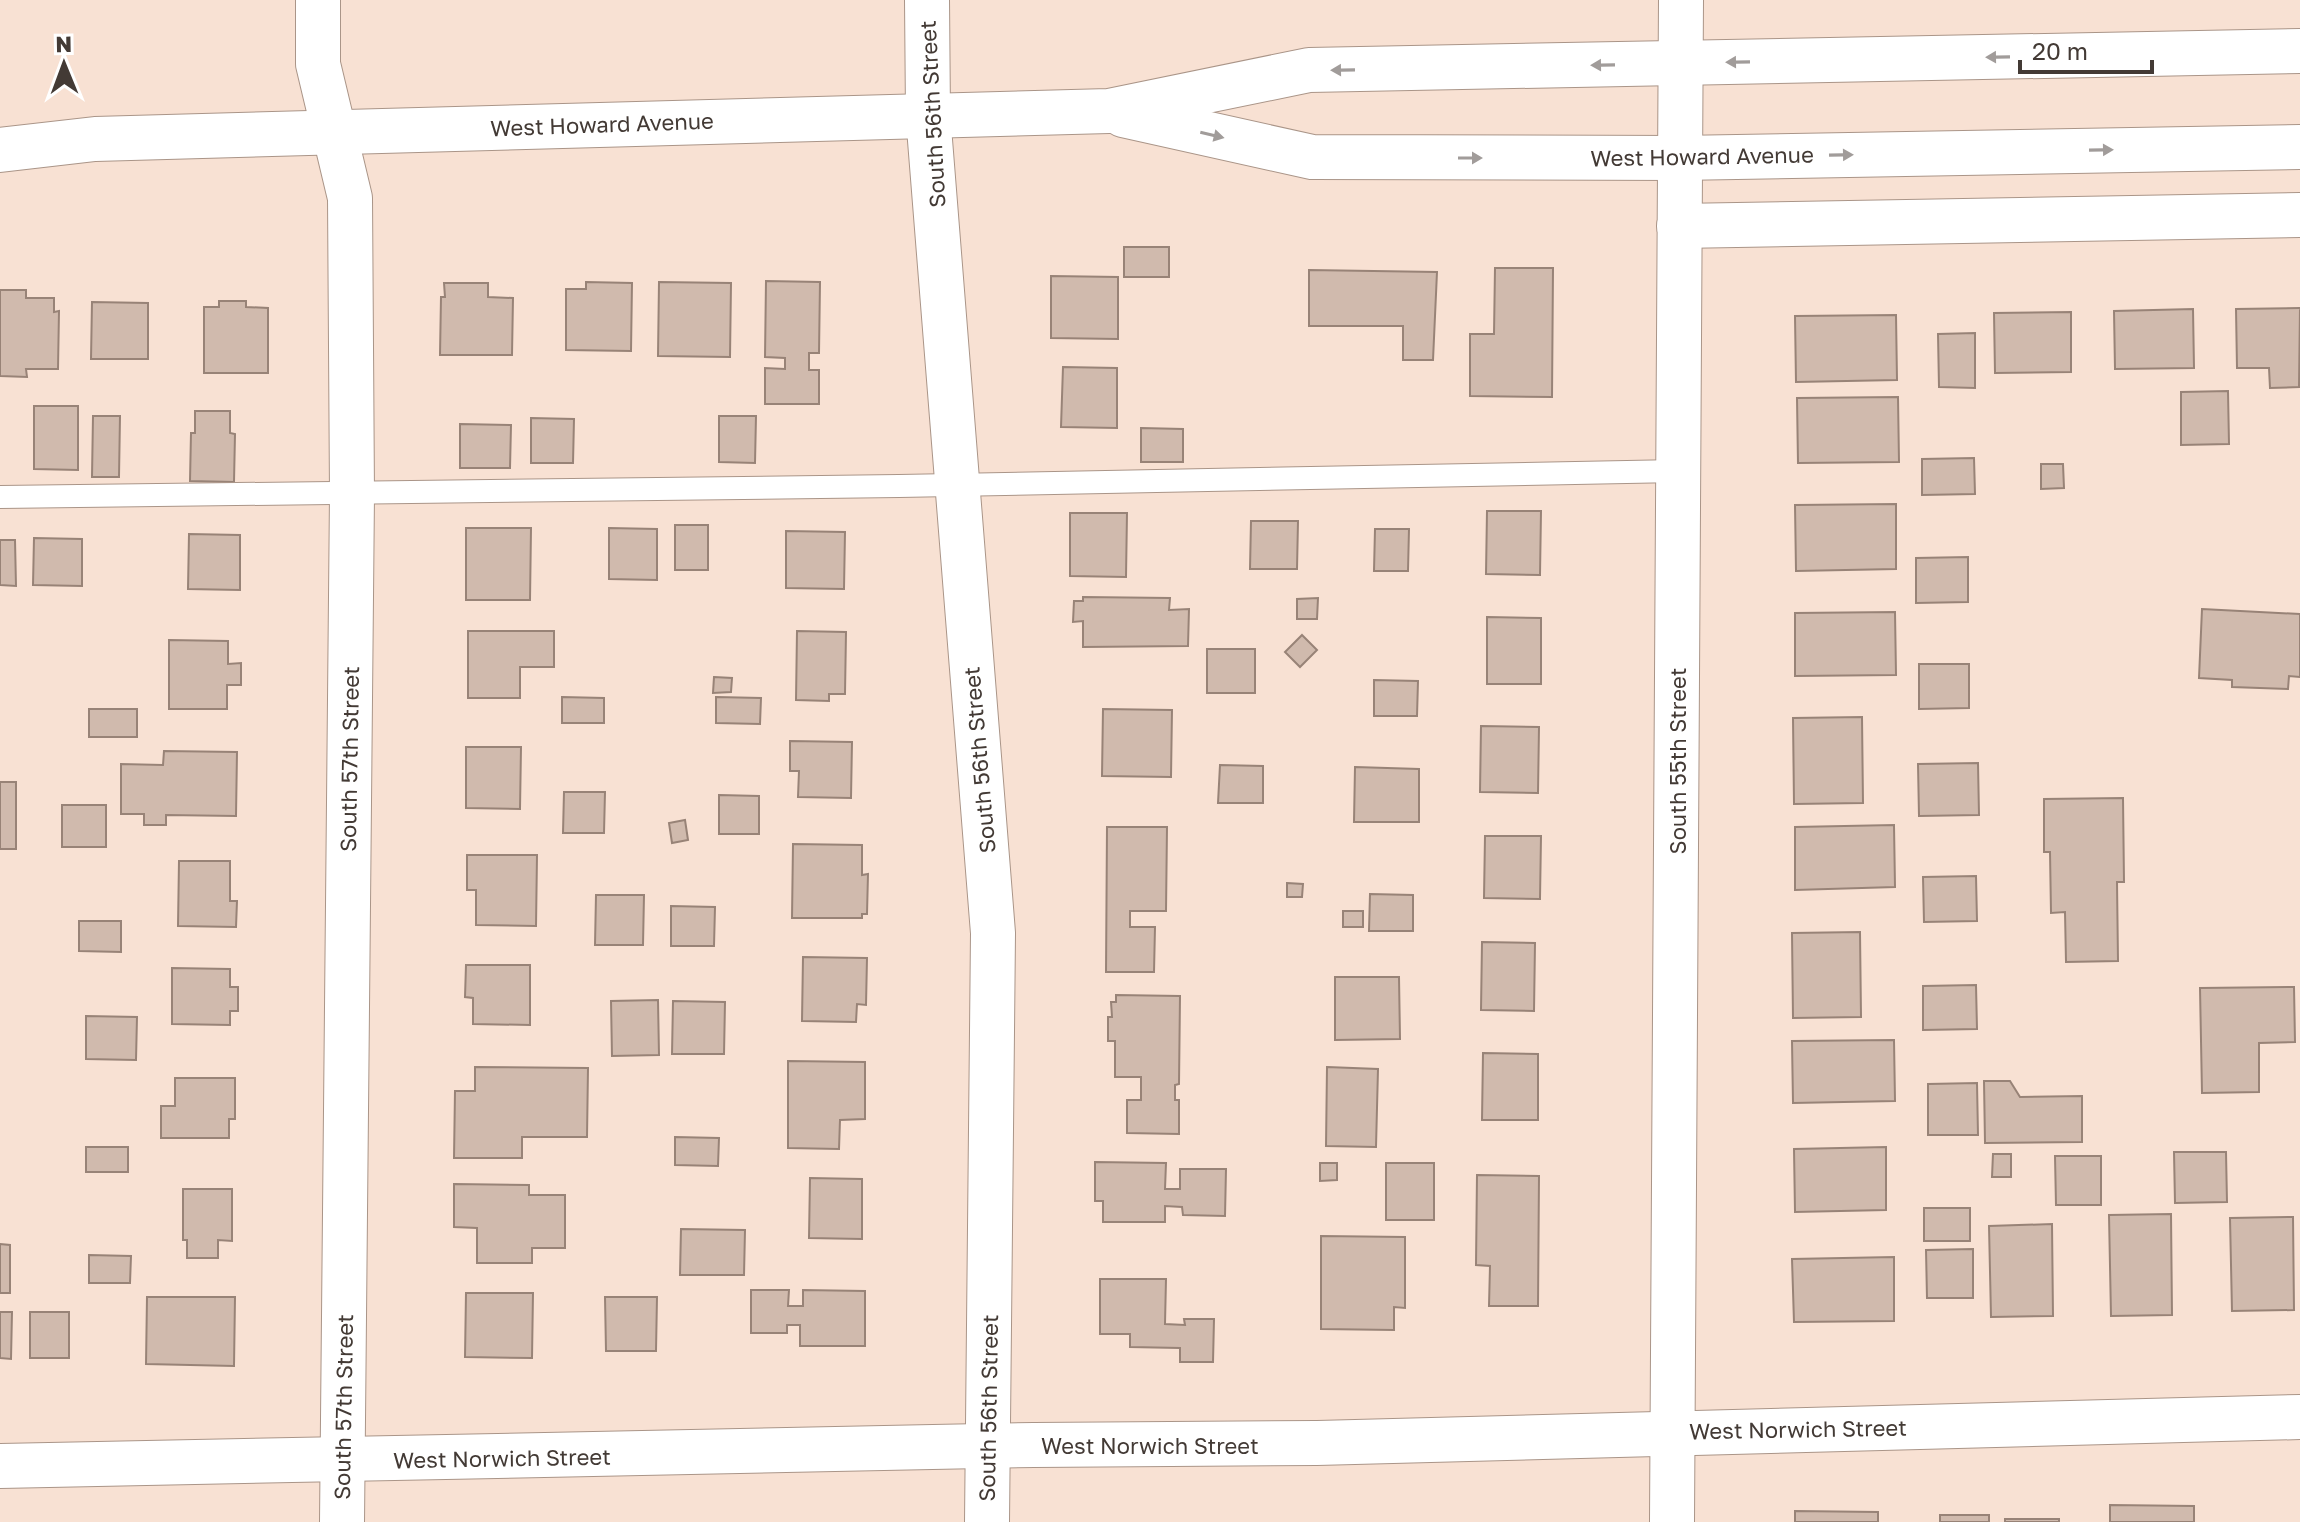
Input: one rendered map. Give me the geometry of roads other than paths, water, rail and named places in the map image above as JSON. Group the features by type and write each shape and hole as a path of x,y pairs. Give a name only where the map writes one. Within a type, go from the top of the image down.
{"street":[{"name":"South 57th Street","path":"318,0 318,64 350,198 352,494 342,1522"},
{"name":"South 56th Street","path":"927,0 928,115 993,933 987,1522"},
{"name":"South 55th Street","path":"1672,1522 1681,0"},
{"name":"West Howard Avenue","path":"0,150 95,139 1109,111 1309,70 2300,51"},
{"name":"West Howard Avenue","path":"1109,111 1312,157 1679,158 2300,147"},
{"name":"West Howard Avenue","path":"0,133 95,139"},
{"path":"1679,226 2300,215"},
{"name":"West Norwich Street","path":"0,1466 1317,1443 2300,1417"}],"lane":[{"path":"0,497 958,485 1678,471"}]}
